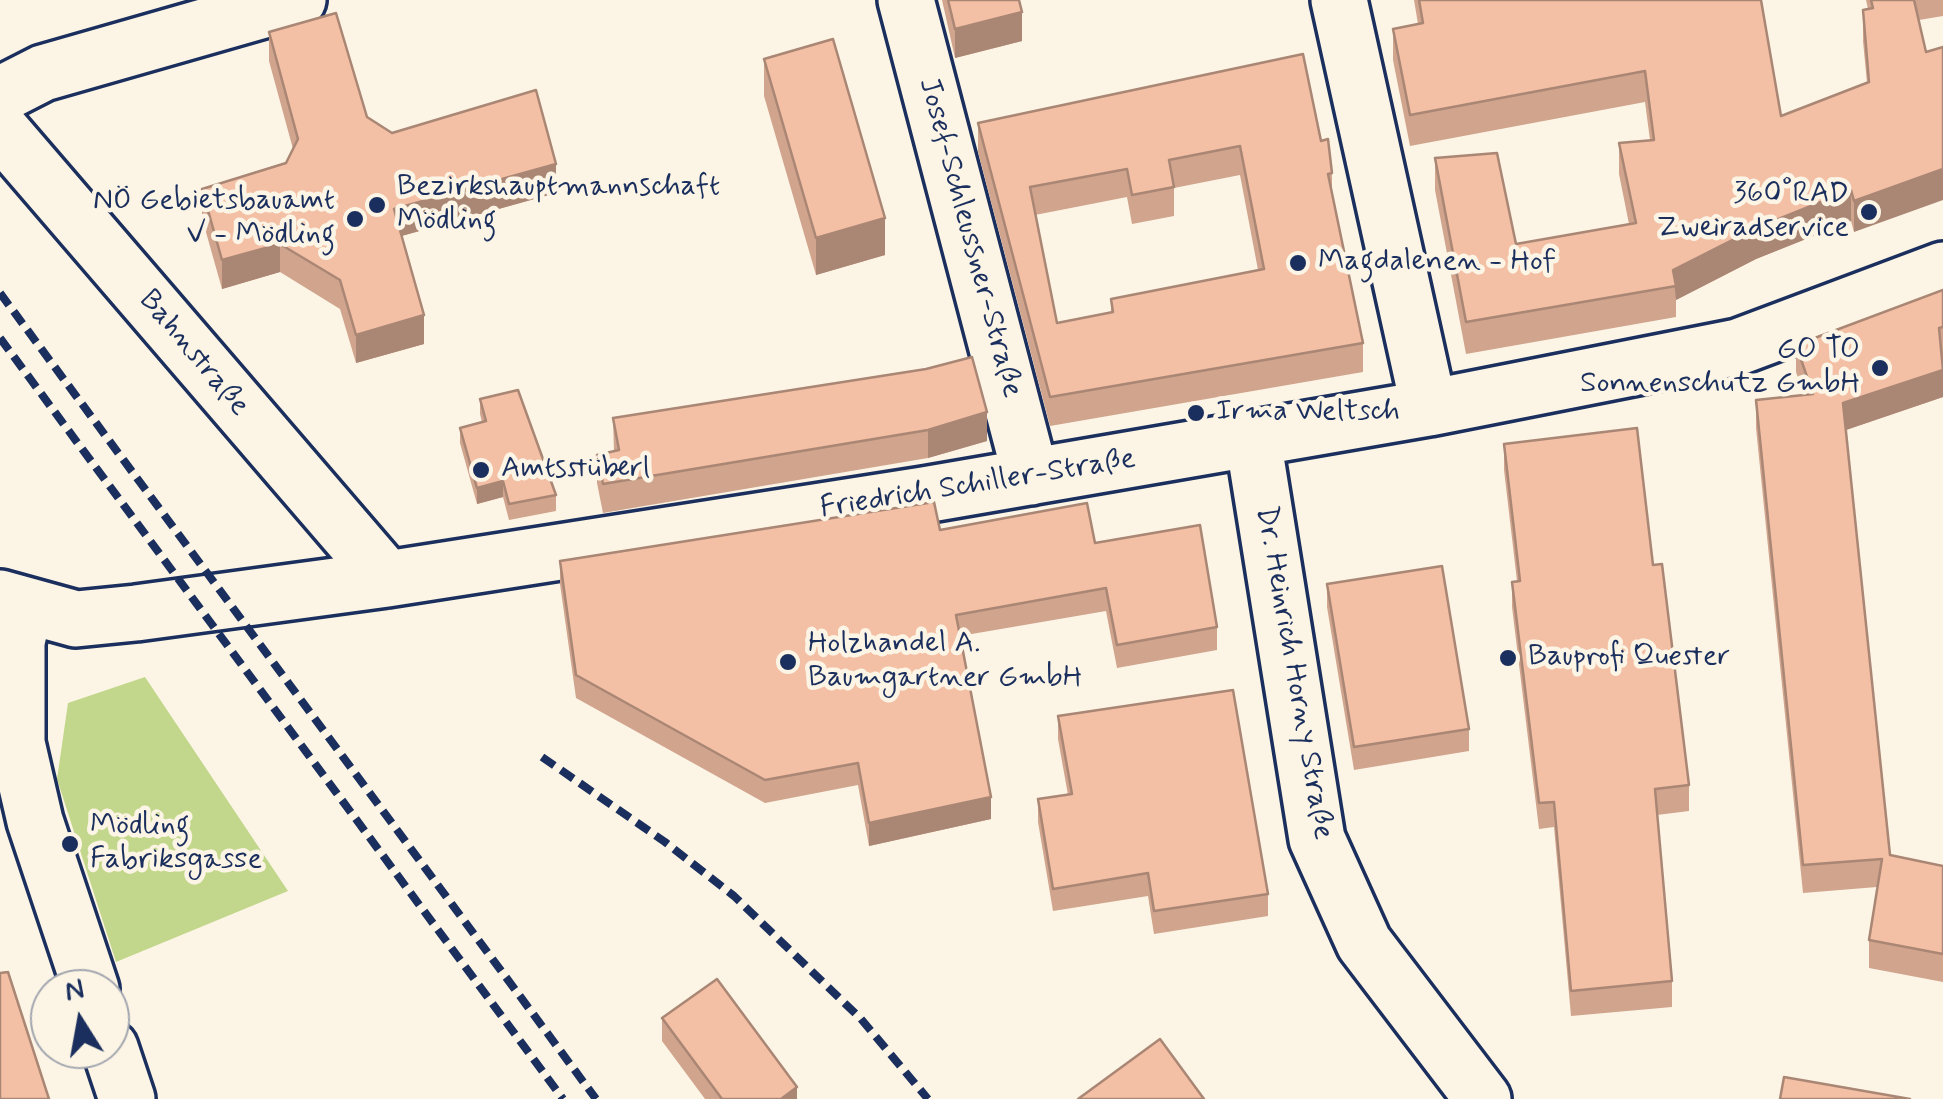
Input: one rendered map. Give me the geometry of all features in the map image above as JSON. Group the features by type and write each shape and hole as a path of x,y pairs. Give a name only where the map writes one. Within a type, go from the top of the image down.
{"street":[{"path":"0,95 43,74 298,0"},
{"name":"Josef-Schleussner-Straße","path":"906,0 1032,477"},
{"path":"1339,0 1430,408"},
{"name":"Bahnstraße","path":"0,128 387,579"},
{"name":"Friedrich Schiller-Straße","path":"13,602 76,619 387,579 1254,439 1738,347 1943,270"},
{"name":"Dr. Heinrich Horny Straße","path":"1254,439 1318,839 1364,943 1483,1099"},
{"path":"13,602 18,743 35,821 83,969"},
{"path":"117,1069 127,1099"}],"green space":[{"path":"145,677 288,891 116,962 57,779 68,703"}],"building":[{"path":"948,0 1019,0 1022,12 955,29"},
{"path":"1419,0 1761,0 1781,116 1869,82 1863,10 1873,8 1871,0 1914,0 1926,52 1943,47 1943,169 1854,201 1851,190 1756,228 1673,270 1676,286 1466,322 1435,158 1497,153 1516,244 1636,223 1619,143 1654,140 1645,71 1410,115 1393,29 1423,23"},
{"name":"Bezirkshauptmannschaft Mödling","path":"336,13 367,117 392,133 536,90 556,164 394,209 424,315 356,335 340,280 280,244 222,260 202,189 286,163 298,139 269,32"},
{"path":"833,39 885,218 816,238 764,59"},
{"name":"Magdalenen - Hof","path":"1303,54 1321,141 1328,139 1332,173 1328,174 1363,343 1050,397 978,123","holes":["1240,146 1264,269 1111,299 1113,312 1057,323 1030,187 1127,169 1132,195 1174,187 1169,160"]},
{"path":"1943,290 1943,327 1939,328 1943,370 1843,403 1890,855 1943,866 1943,954 1869,940 1882,859 1803,865 1756,400 1813,394 1796,345"},
{"path":"972,357 987,412 928,430 603,484 597,455 619,450 613,418 926,369"},
{"path":"518,390 556,495 509,504 503,481 477,488 460,428 486,421 480,399"},
{"path":"1637,428 1653,565 1662,564 1689,785 1655,789 1672,981 1571,991 1554,802 1539,803 1512,582 1520,581 1504,444"},
{"path":"934,502 940,530 1087,503 1095,543 1200,525 1217,627 1117,645 1106,588 956,615 991,797 869,823 858,763 765,780 576,675 560,561"},
{"path":"1442,566 1469,729 1354,747 1327,584"},
{"path":"1233,690 1268,894 1154,911 1148,873 1053,889 1038,799 1072,794 1058,716"},
{"path":"8,972 30,1040 30,1069 39,1069 49,1099 0,1099 0,973"},
{"path":"717,979 797,1087 781,1099 722,1099 662,1018"},
{"path":"1160,1039 1204,1099 1078,1099"},
{"path":"1784,1077 1910,1099 1780,1099"}],"railway":[{"path":"0,293 596,1099"},
{"path":"0,338 563,1099"},
{"path":"542,757 665,842 734,896 861,1019 928,1099"}],"place":[{"name":"Bezirkshauptmannschaft Mödling","path":"377,205"},
{"name":"360°RAD Zweiradservice","path":"1869,212"},
{"name":"NÖ Gebietsbauamt V - Mödling","path":"355,219"},
{"name":"Magdalenen - Hof","path":"1298,263"},
{"name":"GO TO Sonnenschutz GmbH","path":"1880,368"},
{"name":"Irma Weltsch","path":"1196,413"},
{"name":"Amtsstüberl","path":"481,470"},
{"name":"Bauprofi Quester","path":"1508,658"},
{"name":"Holzhandel A. Baumgartner GmbH","path":"788,662"},
{"name":"Mödling Fabriksgasse","path":"70,844"}]}
